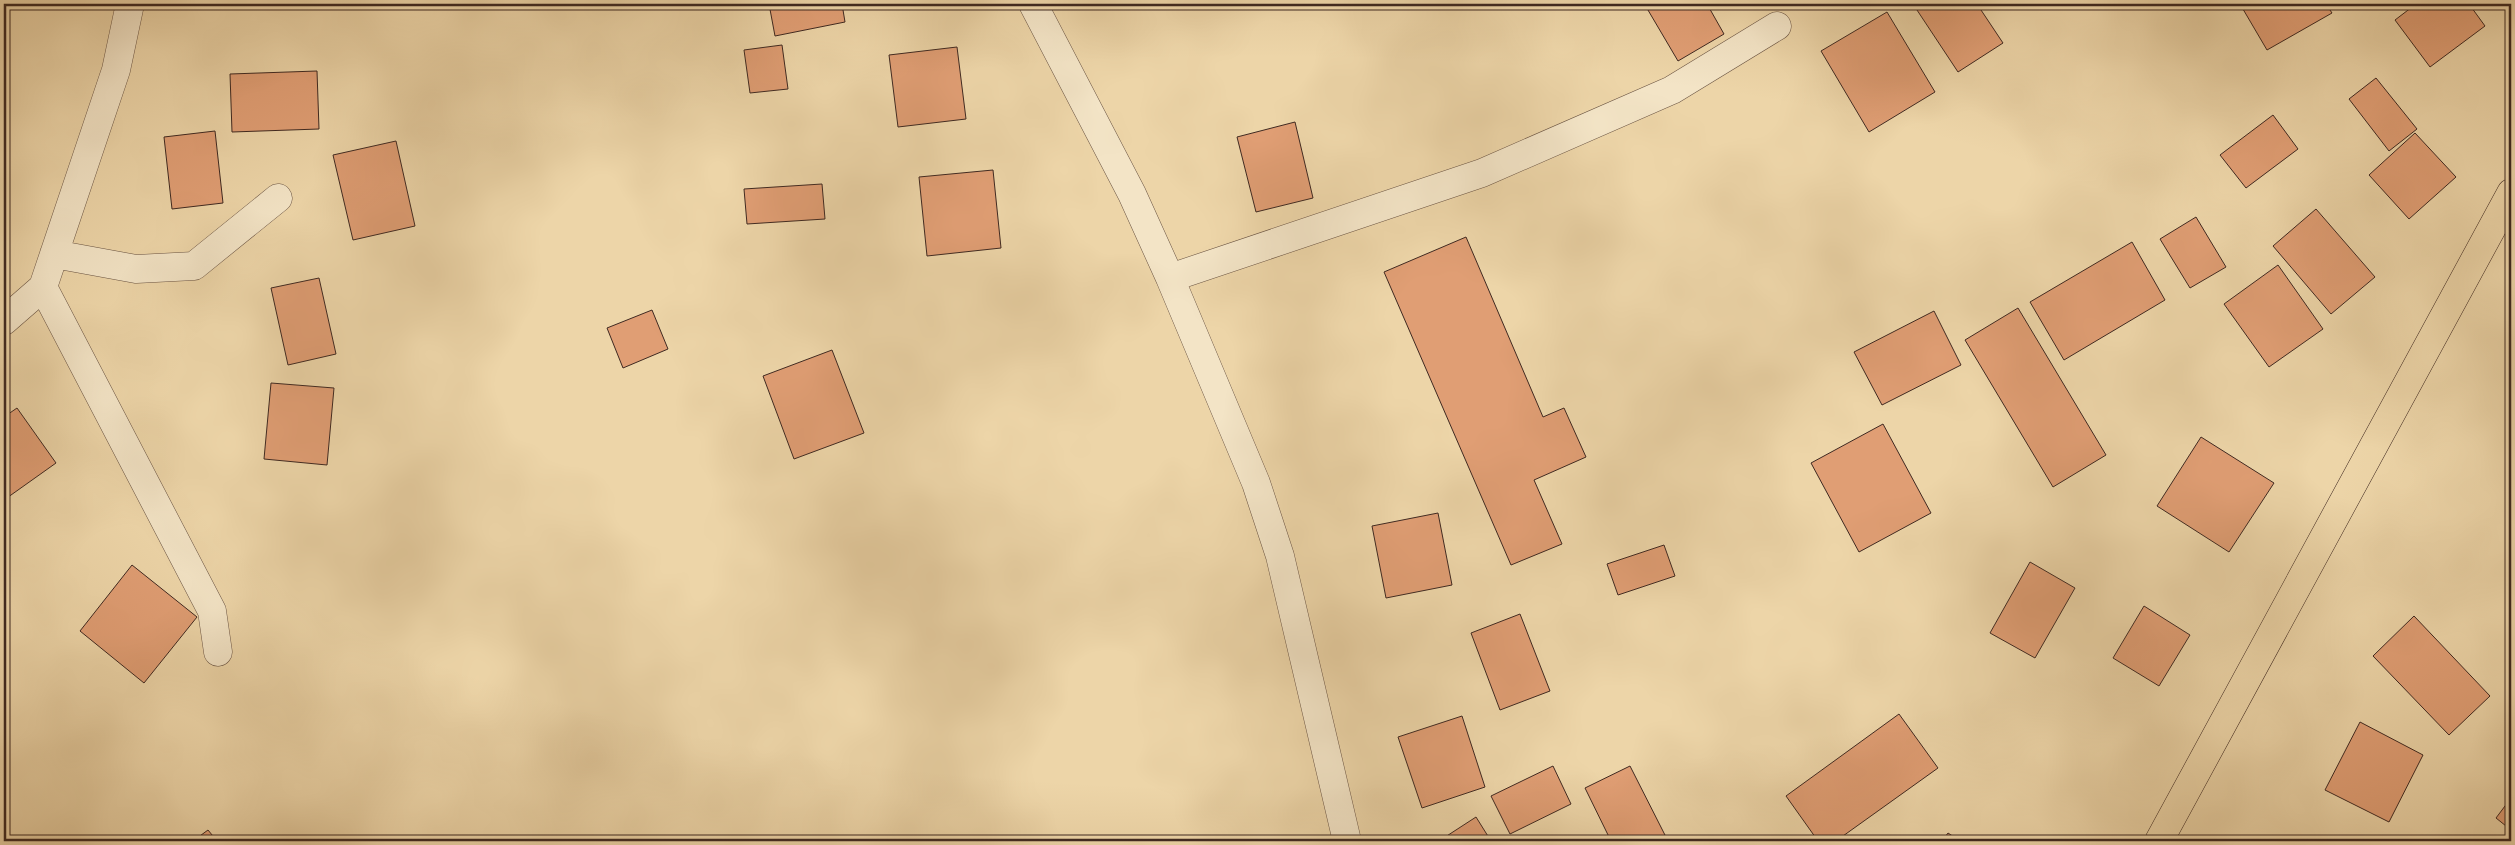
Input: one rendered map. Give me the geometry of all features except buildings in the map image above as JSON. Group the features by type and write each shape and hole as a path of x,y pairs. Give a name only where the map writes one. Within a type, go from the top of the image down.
{"main road":[{"path":"2159,841 2511,193"}],"street":[{"path":"4,322 43,287 116,70 130,4"},
{"path":"1033,4 1132,194 1170,278 1256,482 1277,547 1347,841"},
{"path":"1170,278 1482,173 1672,90 1777,26"},
{"path":"54,254 136,269 194,266 278,198"},
{"path":"43,287 212,611 218,652"}]}
